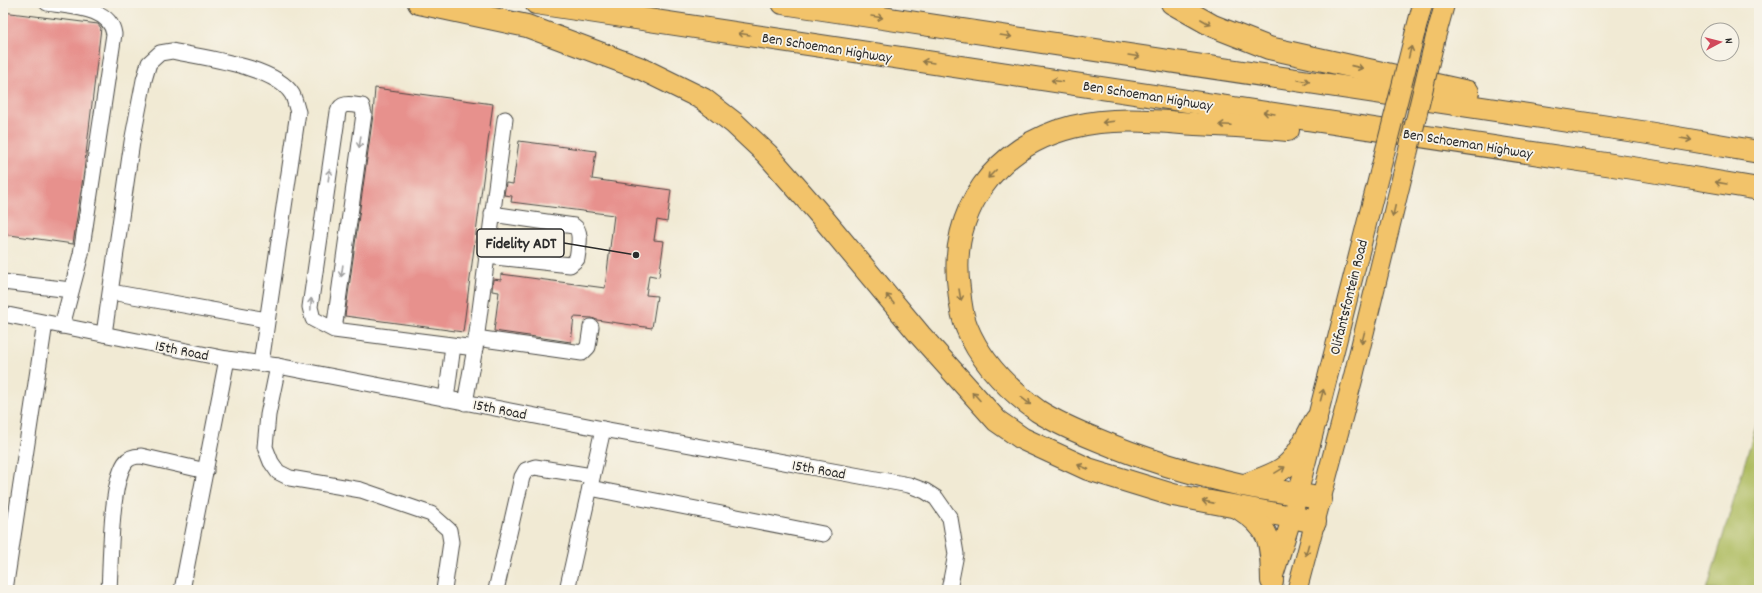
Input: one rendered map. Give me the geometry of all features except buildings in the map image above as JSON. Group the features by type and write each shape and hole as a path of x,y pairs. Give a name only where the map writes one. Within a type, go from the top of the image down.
{"highway":[{"path":"420,3 527,26 642,69 703,99 734,123 767,154 817,211 920,335 998,421 1022,439 1088,469 1173,495 1315,522"},
{"name":"Ben Schoeman Highway","path":"536,3 1639,169 1759,189"},
{"path":"783,3 1648,133 1759,152"},
{"path":"1172,3 1213,26 1269,48 1648,133"},
{"path":"1321,499 1244,485 1172,467 1116,448 1071,429 1039,411 1006,386 984,358 966,327 956,272 958,244 964,222 973,201 986,179 1005,161 1029,145 1049,135 1072,127 1111,121 1147,121 1269,128 1639,169"},
{"path":"1244,485 1284,468 1291,460 1316,420"},
{"path":"1238,508 1253,518 1267,533 1272,563 1271,585"}],"main road":[{"name":"Olifantsfontein Road","path":"1271,585 1292,517 1423,3"},
{"name":"Olifantsfontein Road","path":"1297,590 1376,287 1445,3"}],"street":[{"path":"47,3 90,10 105,16 110,22 114,34 114,42 80,254 62,326"},
{"path":"104,334 112,292 132,142 144,80 149,63 160,53 172,51 254,69 280,81 293,95 298,112 261,363"},
{"path":"334,330 364,114 362,106 342,105 339,107 338,112 310,306 313,319 334,330 453,346 476,343 582,353 588,347 591,327"},
{"path":"465,403 476,343 486,256 505,119"},
{"path":"486,256 570,265 577,259 578,228 574,226 492,214"},
{"path":"3,282 71,290"},
{"path":"112,292 267,320"},
{"name":"15th Road","path":"3,314 227,359 278,366 465,403 909,486 924,491 936,498 950,518 956,554 950,590"},
{"path":"5,590 45,323"},
{"path":"446,399 453,346"},
{"path":"182,590 227,359"},
{"path":"278,366 268,415 265,447 278,472 290,478 361,490 431,514 449,530 451,542 444,590"},
{"path":"567,590 603,429"},
{"path":"109,590 114,509 118,482 125,463 131,457 141,456 206,471"},
{"path":"496,590 522,477 526,470 535,467 591,482 823,534"}],"green space":[{"path":"1759,415 1759,590 1707,590"}],"place":[{"name":"Fidelity ADT","path":"636,255"}]}
